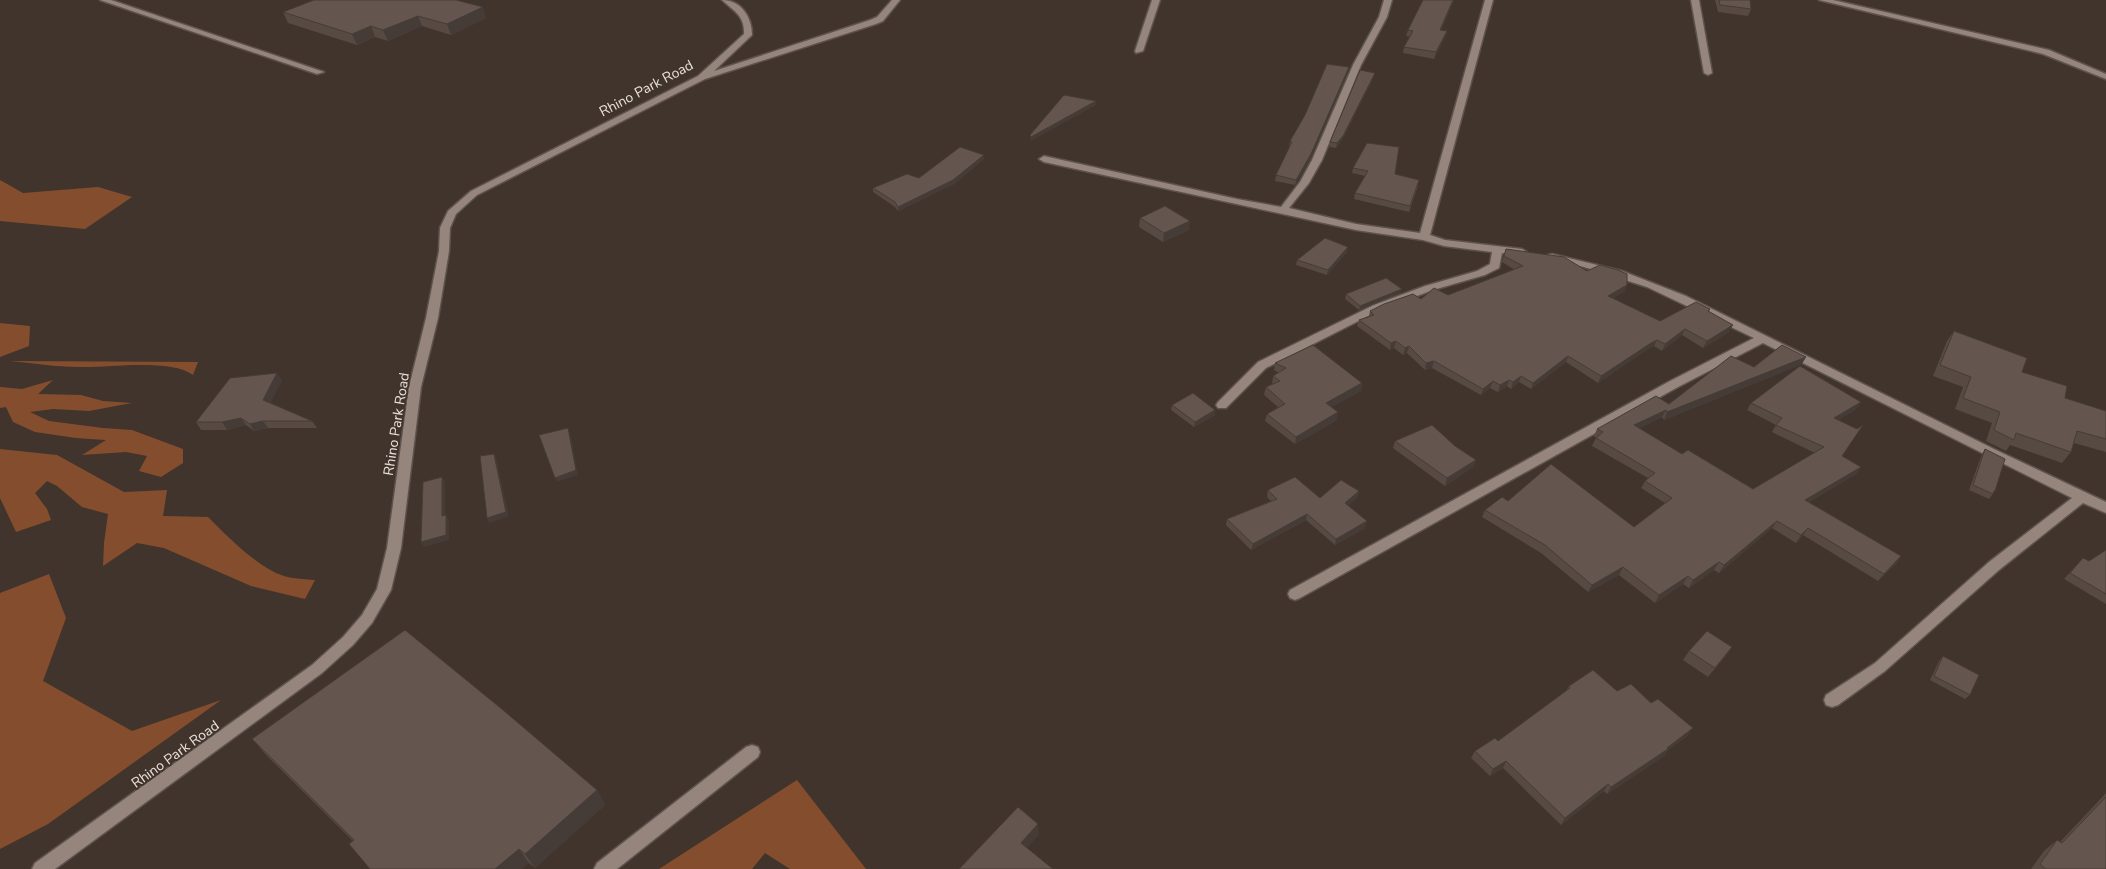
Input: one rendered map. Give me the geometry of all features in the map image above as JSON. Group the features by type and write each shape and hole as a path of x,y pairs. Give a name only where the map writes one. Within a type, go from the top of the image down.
{"street":[{"path":"104,0 320,72"},
{"name":"Rhino Park Road","path":"41,869 317,669 348,641 366,619 384,590 394,548 415,387 432,318 444,251 447,221 455,209 474,192 701,78 748,35 747,20 739,9 726,0"},
{"path":"701,78 873,22 880,19 896,0"},
{"path":"1140,51 1156,0"},
{"path":"1283,210 1310,173 1337,115 1357,64 1387,7 1388,0"},
{"path":"1424,237 1489,0"},
{"path":"1695,0 1708,74"},
{"path":"1823,0 2037,50 2066,59 2106,77"},
{"path":"1044,159 1356,227 1424,237 1444,243 1498,248 1540,255 1628,274 1677,295 2106,508"},
{"path":"1222,404 1262,365 1378,307 1429,288 1481,273 1495,266 1498,248"},
{"path":"1295,594 1674,384 1763,338"},
{"path":"1832,700 1880,667 1994,566 2082,497"},
{"path":"603,869 752,752"}],"shaded area":[{"path":"0,180 23,193 98,187 132,197 85,229 0,221"},
{"path":"0,323 30,326 29,346 0,357"},
{"path":"9,361 198,362 193,375 183,370 154,365 70,367"},
{"path":"53,380 38,394 81,395 103,401 132,403 89,411 53,409 30,412 49,421 132,430 183,449 183,463 161,477 139,471 147,456 126,452 82,455 106,440 35,432 13,422 6,407 0,408 0,387 22,389"},
{"path":"0,449 57,455 124,492 167,490 163,516 208,517 243,551 274,572 284,576 315,580 305,599 251,586 164,548 137,543 103,566 108,514 82,507 57,486 47,481 35,493 47,509 51,520 16,532 0,498"},
{"path":"49,574 66,618 43,681 132,731 221,700 48,824 0,849 0,593"},
{"path":"797,780 866,869 790,869 765,853 752,869 659,869"}],"building":[{"path":"314,0 456,0 483,7 447,24 418,16 383,30 371,26 352,34 283,12"},
{"path":"1423,0 1453,0 1440,30 1447,31 1436,52 1404,47 1413,31 1408,30"},
{"path":"1719,0 1750,0 1751,9 1720,5"},
{"path":"1327,64 1349,67 1311,154 1296,180 1276,175 1292,142 1290,141 1305,115"},
{"path":"1360,70 1375,73 1343,136 1337,143 1330,142"},
{"path":"1064,95 1096,101 1031,137 1030,135"},
{"path":"1367,143 1399,147 1395,174 1419,180 1410,206 1355,193 1368,171 1353,168"},
{"path":"960,147 984,155 953,180 898,207 895,202 873,188 907,174 919,178"},
{"path":"1165,206 1190,221 1164,233 1140,218"},
{"path":"1325,238 1348,247 1328,270 1297,260"},
{"path":"1506,249 1564,257 1587,271 1600,265 1627,274 1627,285 1608,296 1660,321 1696,302 1733,325 1707,341 1685,329 1665,344 1657,340 1651,343 1601,376 1568,356 1533,383 1521,376 1513,382 1509,380 1500,385 1493,381 1483,389 1434,361 1426,363 1409,346 1405,348 1396,341 1391,343 1359,320 1374,315 1370,311 1384,304 1413,294 1421,299 1434,288 1448,295 1523,266 1504,256"},
{"path":"1386,278 1402,289 1360,306 1346,294"},
{"path":"1954,331 2027,358 2022,372 2067,386 2065,398 2106,411 2106,439 2077,431 2071,452 2016,433 2014,440 1994,430 2000,412 1963,398 1971,377 1940,365"},
{"path":"1313,345 1362,383 1326,403 1338,412 1296,437 1267,414 1285,404 1266,387 1280,381 1273,376 1286,368 1275,363"},
{"path":"1782,345 1806,357 1667,412 1666,410 1634,425 1682,454 1688,450 1753,489 1824,447 1776,425 1782,418 1751,403 1800,366 1861,402 1834,418 1857,429 1863,425 1842,456 1861,467 1805,500 1901,556 1884,574 1808,528 1801,535 1777,521 1724,565 1719,562 1693,580 1688,576 1659,595 1623,567 1592,585 1545,545 1485,510 1502,497 1508,501 1551,464 1634,527 1672,498 1645,481 1655,473 1596,438 1603,432 1597,429 1656,396 1669,404 1731,356 1754,367"},
{"path":"277,373 263,400 312,421 263,421 250,424 241,418 222,422 196,422 230,378"},
{"path":"1193,393 1215,410 1195,422 1172,405"},
{"path":"1432,425 1455,446 1476,460 1447,478 1395,441"},
{"path":"568,428 576,470 555,478 539,435"},
{"path":"1985,449 2005,459 1993,494 1973,485"},
{"path":"494,454 506,512 487,518 480,456"},
{"path":"442,477 442,516 446,515 446,535 421,542 423,482"},
{"path":"1295,477 1320,498 1341,480 1359,491 1345,503 1367,521 1336,539 1307,514 1253,544 1227,519 1277,499 1268,490"},
{"path":"2106,550 2106,594 2070,573 2083,558 2089,561"},
{"path":"405,630 597,790 525,854 519,849 495,869 370,869 349,844 354,840 252,739"},
{"path":"1707,631 1732,647 1715,668 1689,651"},
{"path":"1943,656 1979,675 1970,695 1934,676"},
{"path":"1593,670 1617,691 1631,684 1651,703 1658,699 1693,728 1668,749 1611,787 1608,784 1565,818 1506,761 1493,769 1475,751 1495,738 1498,741 1570,688 1569,686"},
{"path":"2106,797 2106,869 2046,869 2040,864 2057,840 2062,843"},
{"path":"1018,807 1038,824 1021,843 1053,869 959,869"}]}
